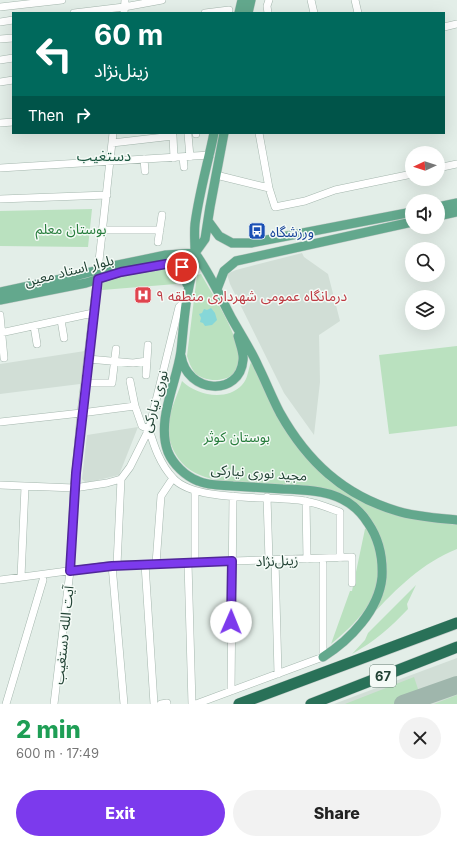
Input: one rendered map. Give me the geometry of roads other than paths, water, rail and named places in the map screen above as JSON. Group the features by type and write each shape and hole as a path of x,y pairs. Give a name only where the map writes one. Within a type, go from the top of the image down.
{"highway":[{"path":"411,639 457,614"},
{"path":"238,704 457,623"},
{"name":"67","path":"312,704 457,647"}],"main road":[{"path":"239,12 242,0"},
{"path":"248,12 251,0"},
{"name":"مجید نوری نیارکی","path":"214,134 196,222 194,238 195,253 187,299 181,353 165,422 165,438 168,452 180,469 198,481 207,484 312,490 328,493 337,496 355,508 364,517 373,530 379,544 381,555 382,576 378,595 366,616 349,638 323,657"},
{"name":"مجید نوری نیارکی","path":"195,253 205,239 224,134"},
{"path":"445,206 457,203"},
{"path":"445,215 457,212"},
{"path":"208,221 219,236 232,243 251,243 405,213"},
{"path":"217,289 224,271 236,261 405,224"},
{"path":"251,243 254,256"},
{"name":"مجید نوری نیارکی","path":"195,253 217,289 258,364 280,412 296,438 312,459 334,479 357,494 378,504 398,511 457,520"},
{"name":"بلوار استاد معین","path":"0,292 166,255 195,253"},
{"name":"بلوار استاد معین","path":"0,300 86,283 121,272 166,264 182,267 186,274 187,299"},
{"path":"181,353 183,365 195,381 208,386 220,386 233,381 238,376 242,368 243,359 233,319"}],"street":[{"path":"0,7 62,0"},
{"path":"82,12 124,7 162,0"},
{"path":"268,12 267,6 270,0"},
{"path":"311,0 314,12"},
{"path":"355,0 358,12"},
{"path":"213,12 229,10"},
{"path":"0,22 12,20"},
{"path":"445,27 457,24"},
{"path":"0,39 12,38"},
{"path":"0,60 12,58"},
{"path":"0,82 12,80"},
{"path":"0,123 12,122"},
{"path":"98,270 113,134"},
{"path":"184,167 188,134"},
{"path":"259,134 269,188 275,208 305,201 335,190 405,175"},
{"path":"112,143 159,135 173,136 174,158"},
{"path":"0,168 210,155"},
{"path":"144,160 145,171"},
{"path":"445,167 457,164"},
{"path":"216,175 269,188"},
{"path":"0,199 107,194"},
{"path":"158,242 162,215"},
{"path":"103,230 160,230"},
{"name":"آیت الله دستغیب","path":"54,704 70,571 74,488 93,312 98,279"},
{"name":"نوری نیارکی","path":"121,479 130,467 149,429 179,307 187,299"},
{"path":"1,332 93,312"},
{"path":"0,315 4,358"},
{"path":"60,320 64,338"},
{"path":"34,326 37,344"},
{"path":"146,375 148,345"},
{"path":"85,383 112,383 116,349"},
{"path":"88,359 132,363 147,361"},
{"path":"130,381 135,406 142,426 149,429 155,448 163,464 173,478 183,486 195,491 233,496 267,497 306,501 340,512 340,558 352,557 352,583"},
{"path":"0,422 135,406"},
{"path":"156,564 161,496 173,478"},
{"path":"0,485 74,488 107,483 121,479 114,565 124,704"},
{"path":"21,577 25,487"},
{"path":"192,704 191,563 195,491"},
{"path":"231,691 233,496"},
{"path":"267,497 278,674"},
{"path":"306,501 307,559"},
{"name":"زینل‌نژاد","path":"0,580 114,565 340,558"},
{"path":"145,564 154,704"},
{"path":"196,704 323,657 323,564"},
{"path":"6,704 43,580"}],"water":[{"path":"211,308 215,313 217,320 212,325 205,326 200,322 201,318 199,314 202,313 204,309 207,310"}],"place":[{"name":"ورزشگاه","path":"257,231"},
{"name":"درمانگاه عمومی شهرداری منطقه ۹","path":"143,295"}],"district":[{"name":"دستغیب","path":"104,155"}],"park label":[{"name":"بوستان معلم","path":"71,228"},
{"name":"بوستان کوثر","path":"237,436"}]}
